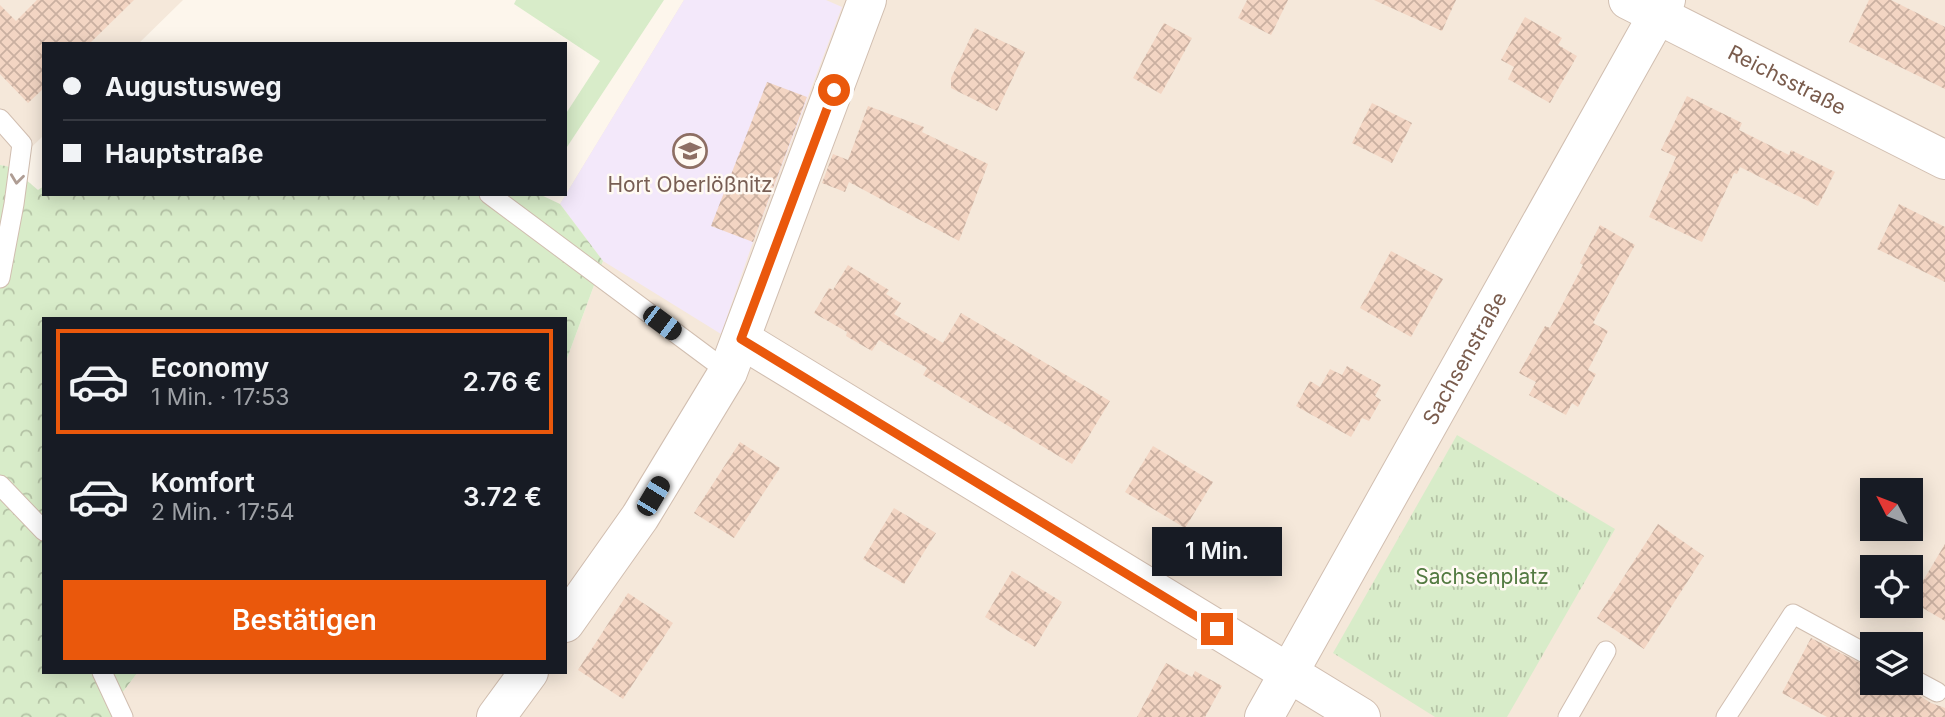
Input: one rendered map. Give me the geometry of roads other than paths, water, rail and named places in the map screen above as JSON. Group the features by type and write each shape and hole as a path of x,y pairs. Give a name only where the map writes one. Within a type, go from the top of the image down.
{"street":[{"path":"567,621 640,517 735,355 867,0"},
{"name":"Reichsstraße","path":"1650,5 1945,160"},
{"name":"Sachsenstraße","path":"1264,717 1650,5"},
{"path":"735,355 1361,717"},
{"path":"496,717 528,674"}],"lane":[{"path":"0,119 22,144 0,278"},
{"path":"492,196 735,355"},
{"path":"0,485 42,529"},
{"path":"1726,717 1793,614 1860,650"},
{"path":"1568,717 1606,651"},
{"path":"103,674 123,717"},
{"path":"1923,684 1937,692"}],"place":[{"name":"Hort Oberlößnitz","path":"690,151"}],"park label":[{"name":"Sachsenplatz","path":"1482,577"}]}
